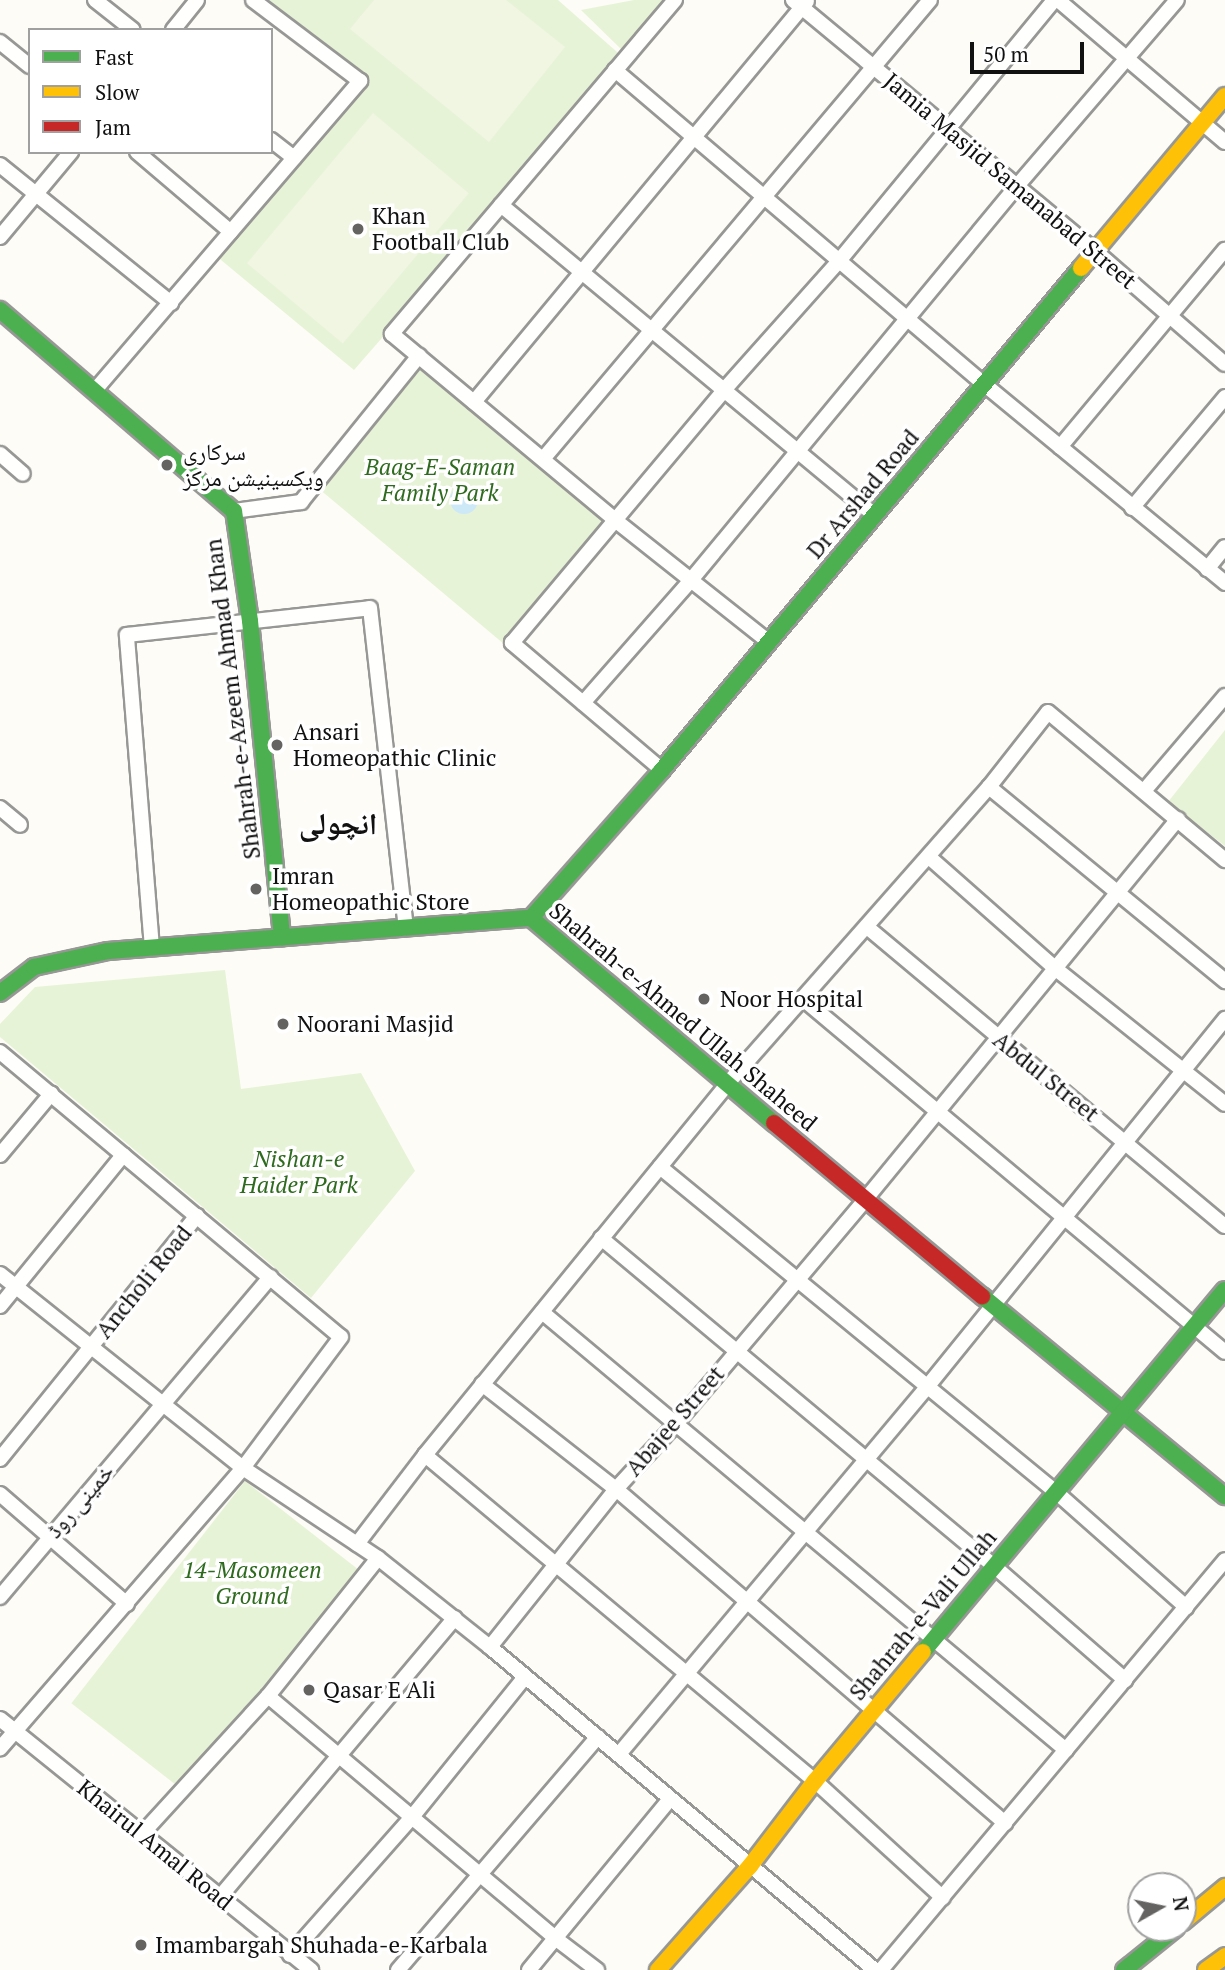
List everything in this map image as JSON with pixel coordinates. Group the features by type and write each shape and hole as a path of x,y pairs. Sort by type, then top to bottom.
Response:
{"street":[{"path":"95,0 130,28"},
{"path":"175,28 197,0"},
{"path":"96,389 360,81 253,0"},
{"path":"675,0 392,334 615,520 769,642"},
{"path":"543,459 766,198 930,0"},
{"path":"662,770 512,643 724,390 839,261 1056,0 1225,142"},
{"path":"583,703 691,580 1017,186 1177,0"},
{"path":"474,402 694,138 801,2"},
{"name":"Jamia Masjid Samanabad Street","path":"801,2 1225,364"},
{"path":"0,43 28,64"},
{"path":"615,70 984,384 1225,583"},
{"name":"Dr Arshad Road","path":"531,918 662,770 1225,96"},
{"path":"273,142 294,158"},
{"path":"0,237 69,154"},
{"path":"139,154 231,232"},
{"path":"0,165 170,303"},
{"path":"501,205 874,515"},
{"path":"1060,447 1225,250"},
{"name":"Shahrah-e-Azeem Ahmad Khan","path":"0,310 96,389 233,510 250,621 282,937"},
{"path":"233,510 301,502 419,356"},
{"path":"1132,508 1225,397"},
{"path":"0,454 23,474"},
{"path":"1208,569 1225,547"},
{"path":"152,948 127,635 370,608 406,928"},
{"path":"1144,791 1225,696"},
{"path":"357,1544 482,1384 729,1083 989,787 1048,712 1225,860"},
{"path":"989,787 1225,981"},
{"path":"0,808 20,825"},
{"name":"Abajee Street","path":"491,1647 615,1489 674,1426 795,1280 866,1200 936,1111 1178,819"},
{"path":"929,856 1056,969 1185,1069 1225,1104"},
{"name":"Shahrah-e-Ahmed Ullah Shaheed","path":"0,993 34,967 108,951 531,918 866,1200 1225,1496"},
{"name":"Abdul Street","path":"867,927 1225,1226"},
{"path":"803,999 1225,1352"},
{"path":"620,1753 685,1672 927,1387 1225,1019"},
{"path":"0,1052 341,1337 243,1468 0,1749"},
{"path":"0,1155 51,1094"},
{"path":"0,1306 123,1155"},
{"path":"660,1167 1056,1492 1186,1607"},
{"name":"Ancholi Road","path":"0,1459 197,1216"},
{"path":"601,1238 866,1457 1125,1680"},
{"path":"0,1274 243,1468 378,1558 455,1618 620,1753 670,1799 874,1970"},
{"name":"خمینی روڈ","path":"0,1597 270,1277"},
{"name":"Shahrah-e-Vali Ullah","path":"658,1970 750,1866 873,1710 1225,1290"},
{"path":"542,1312 674,1426 805,1530 1066,1750"},
{"path":"482,1384 615,1489 1005,1824"},
{"path":"425,1455 815,1781 943,1898"},
{"path":"0,1494 127,1604"},
{"path":"141,1835 268,1696 378,1558"},
{"path":"881,1970 1225,1560"},
{"path":"219,1898 455,1618"},
{"path":"290,1955 412,1817 525,1677"},
{"path":"268,1696 555,1938 597,1970"},
{"name":"Khairul Amal Road","path":"0,1719 311,1970"},
{"path":"398,1970 598,1737"},
{"path":"528,1970 670,1799"},
{"path":"1197,1910 1225,1887"},
{"path":"1124,1970 1159,1942"},
{"path":"1206,1970 1225,1956"}],"green space":[{"path":"253,0 558,0 625,59 354,370 215,255 360,81"},
{"path":"374,0 506,0 565,47 489,142 350,29"},
{"path":"634,0 667,0 622,50 581,10"},
{"name":"Khan Football Club","path":"373,113 469,193 343,343 247,263"},
{"name":"Baag-E-Saman Family Park","path":"419,356 615,521 508,648 312,483"},
{"path":"1225,730 1225,846 1168,802"},
{"name":"Nishan-e Haider Park","path":"225,970 241,1089 361,1073 415,1171 311,1298 0,1037 0,1024 35,987"},
{"name":"14-Masomeen Ground","path":"245,1481 358,1569 184,1791 71,1703"}],"water":[{"path":"464,486 474,490 478,500 474,510 464,514 454,510 450,500 454,490"}],"traffic: fast":[{"path":"531,918 662,770 1081,268"},
{"path":"0,310 234,511 250,621 282,937"},
{"path":"0,993 34,967 108,951 531,918 774,1123"},
{"path":"923,1652 1225,1290"},
{"path":"982,1296 1225,1496"},
{"path":"1124,1970 1159,1942"}],"traffic: slow":[{"path":"1081,268 1225,96"},
{"path":"658,1970 750,1866 815,1781 923,1652"},
{"path":"1197,1910 1225,1887"},
{"path":"1206,1970 1225,1956"}],"traffic: jam":[{"path":"774,1123 982,1296"}],"place":[{"name":"Khan Football Club","path":"358,229"},
{"name":"سرکاری ویکسینیشن مرکز","path":"167,465"},
{"name":"Ansari Homeopathic Clinic","path":"277,745"},
{"name":"Imran Homeopathic Store","path":"256,889"},
{"name":"Noor Hospital","path":"704,999"},
{"name":"Noorani Masjid","path":"283,1024"},
{"name":"Qasar E Ali","path":"309,1690"},
{"name":"Imambargah Shuhada-e-Karbala","path":"141,1945"}],"district":[{"name":"انچولی","path":"338,823"}]}
